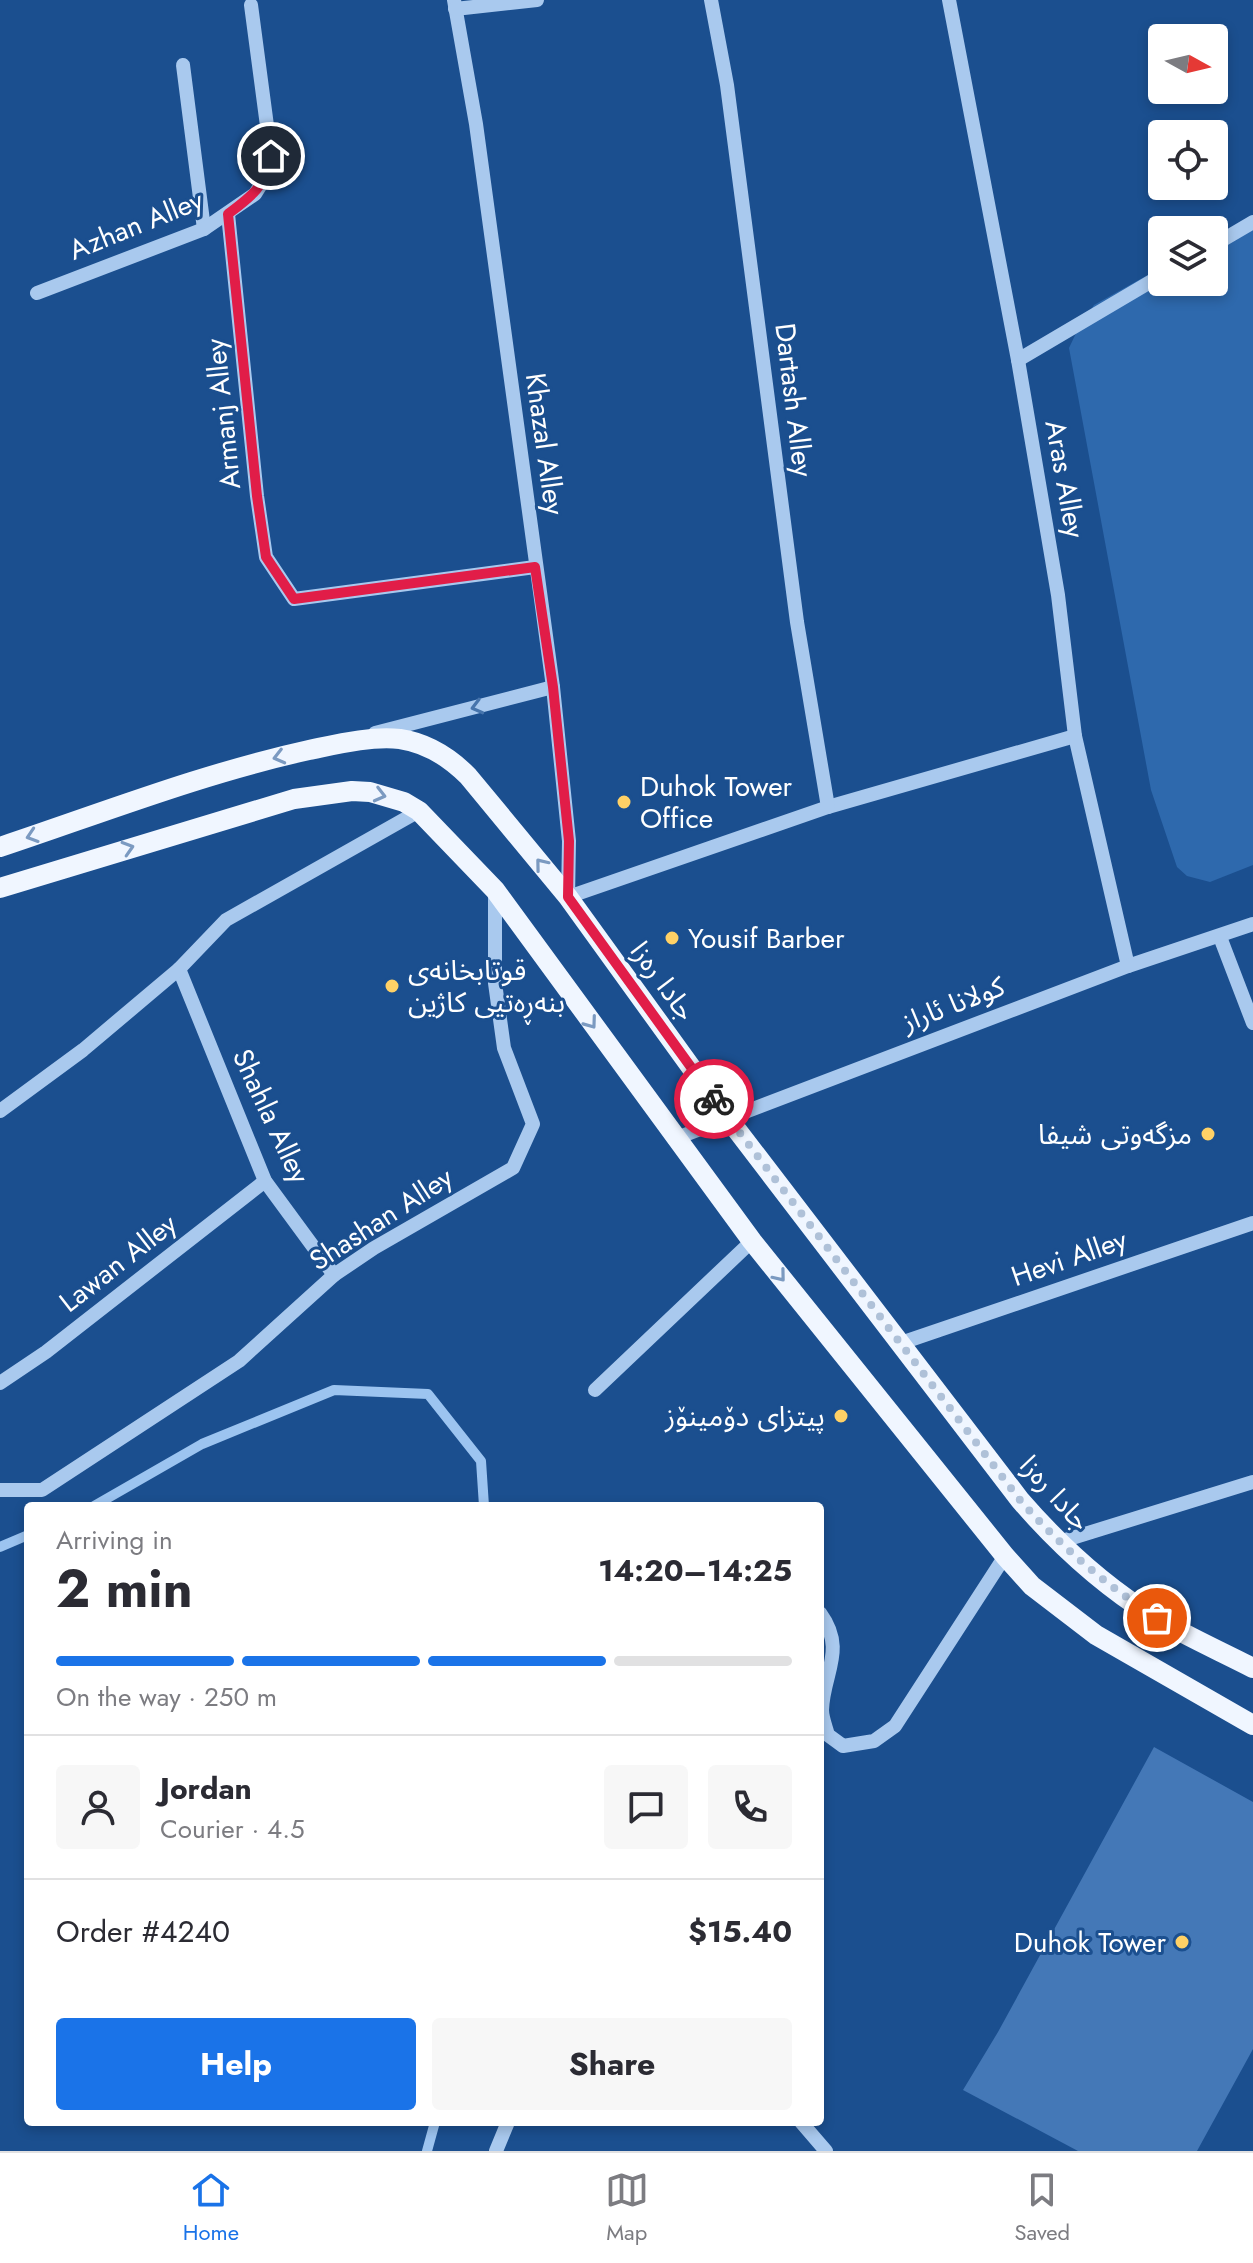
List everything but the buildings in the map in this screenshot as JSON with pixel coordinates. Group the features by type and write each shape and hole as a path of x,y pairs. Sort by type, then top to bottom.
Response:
{"main road":[{"name":"جادا ره‌زا","path":"0,847 224,772 321,747 381,739 419,744 437,751 468,776 568,897 727,1117 1020,1500 1059,1542 1116,1591 1157,1618 1253,1668"},
{"path":"0,888 294,799 343,791 370,792 387,796 419,811 495,890 674,1139 752,1241 1032,1586 1096,1635 1253,1725"}],"street":[{"path":"454,5 537,0"},
{"name":"Dartash Alley","path":"711,0 727,85 797,622 828,807"},
{"name":"Aras Alley","path":"949,0 1018,360 1058,595 1075,736 1128,966"},
{"name":"Azhan Alley","path":"37,293 204,229 255,194 267,175 271,156 251,5"},
{"name":"Khazal Alley","path":"454,5 476,124 553,687 569,841 568,897"},
{"path":"183,65 204,229"},
{"name":"Armanj Alley","path":"228,214 266,557 294,599 535,567"},
{"path":"1228,237 1253,222"},
{"path":"1018,360 1148,283"},
{"path":"321,747 553,687"},
{"path":"568,897 828,807 1075,736"},
{"path":"0,1111 83,1050 179,969 226,920 419,811"},
{"name":"Shashan Alley","path":"0,1490 42,1490 239,1361 334,1275 374,1248 513,1168 533,1124 504,1048 495,983 495,890"},
{"name":"کولانا ئاراز","path":"674,1139 1128,966 1253,924"},
{"path":"1220,937 1253,1023"},
{"name":"Shahla Alley","path":"179,969 265,1181 334,1275"},
{"name":"Lawan Alley","path":"0,1383 46,1352 265,1181"},
{"name":"Hevi Alley","path":"901,1343 1253,1223"},
{"path":"595,1390 752,1241"},
{"path":"1059,1542 1253,1482"},
{"path":"824,1720 828,1735 843,1746 874,1741 895,1726 1005,1556"},
{"path":"824,1618 833,1644 833,1661 824,1704"},
{"path":"496,2151 506,2126"},
{"path":"804,2126 826,2151"}],"shaded area":[{"path":"1253,217 1253,865 1210,882 1187,876 1177,867 1151,790 1069,348 1094,305 1148,275 1148,296 1228,296 1228,230"}],"waterway":[{"path":"101,1502 202,1444 334,1390 428,1394 481,1461 484,1502"},
{"path":"0,1547 24,1537"},
{"path":"427,2151 434,2126"}],"way so far":[{"path":"714,1099 1020,1500 1048,1532 1116,1591 1157,1618"}],"place":[{"name":"Duhok Tower Office","path":"624,802"},
{"name":"Yousif Barber","path":"672,938"},
{"name":"قوتابخانەی بنەڕەتیی کاژین","path":"392,986"},
{"name":"مزگەوتی شیفا","path":"1208,1134"},
{"name":"پیتزای دۆمینۆز","path":"841,1416"},
{"name":"Duhok Tower","path":"1182,1942"}],"route":[{"path":"271,156 267,175 255,194 228,214 266,557 294,599 535,567 553,687 569,841 568,897 714,1099"}]}
